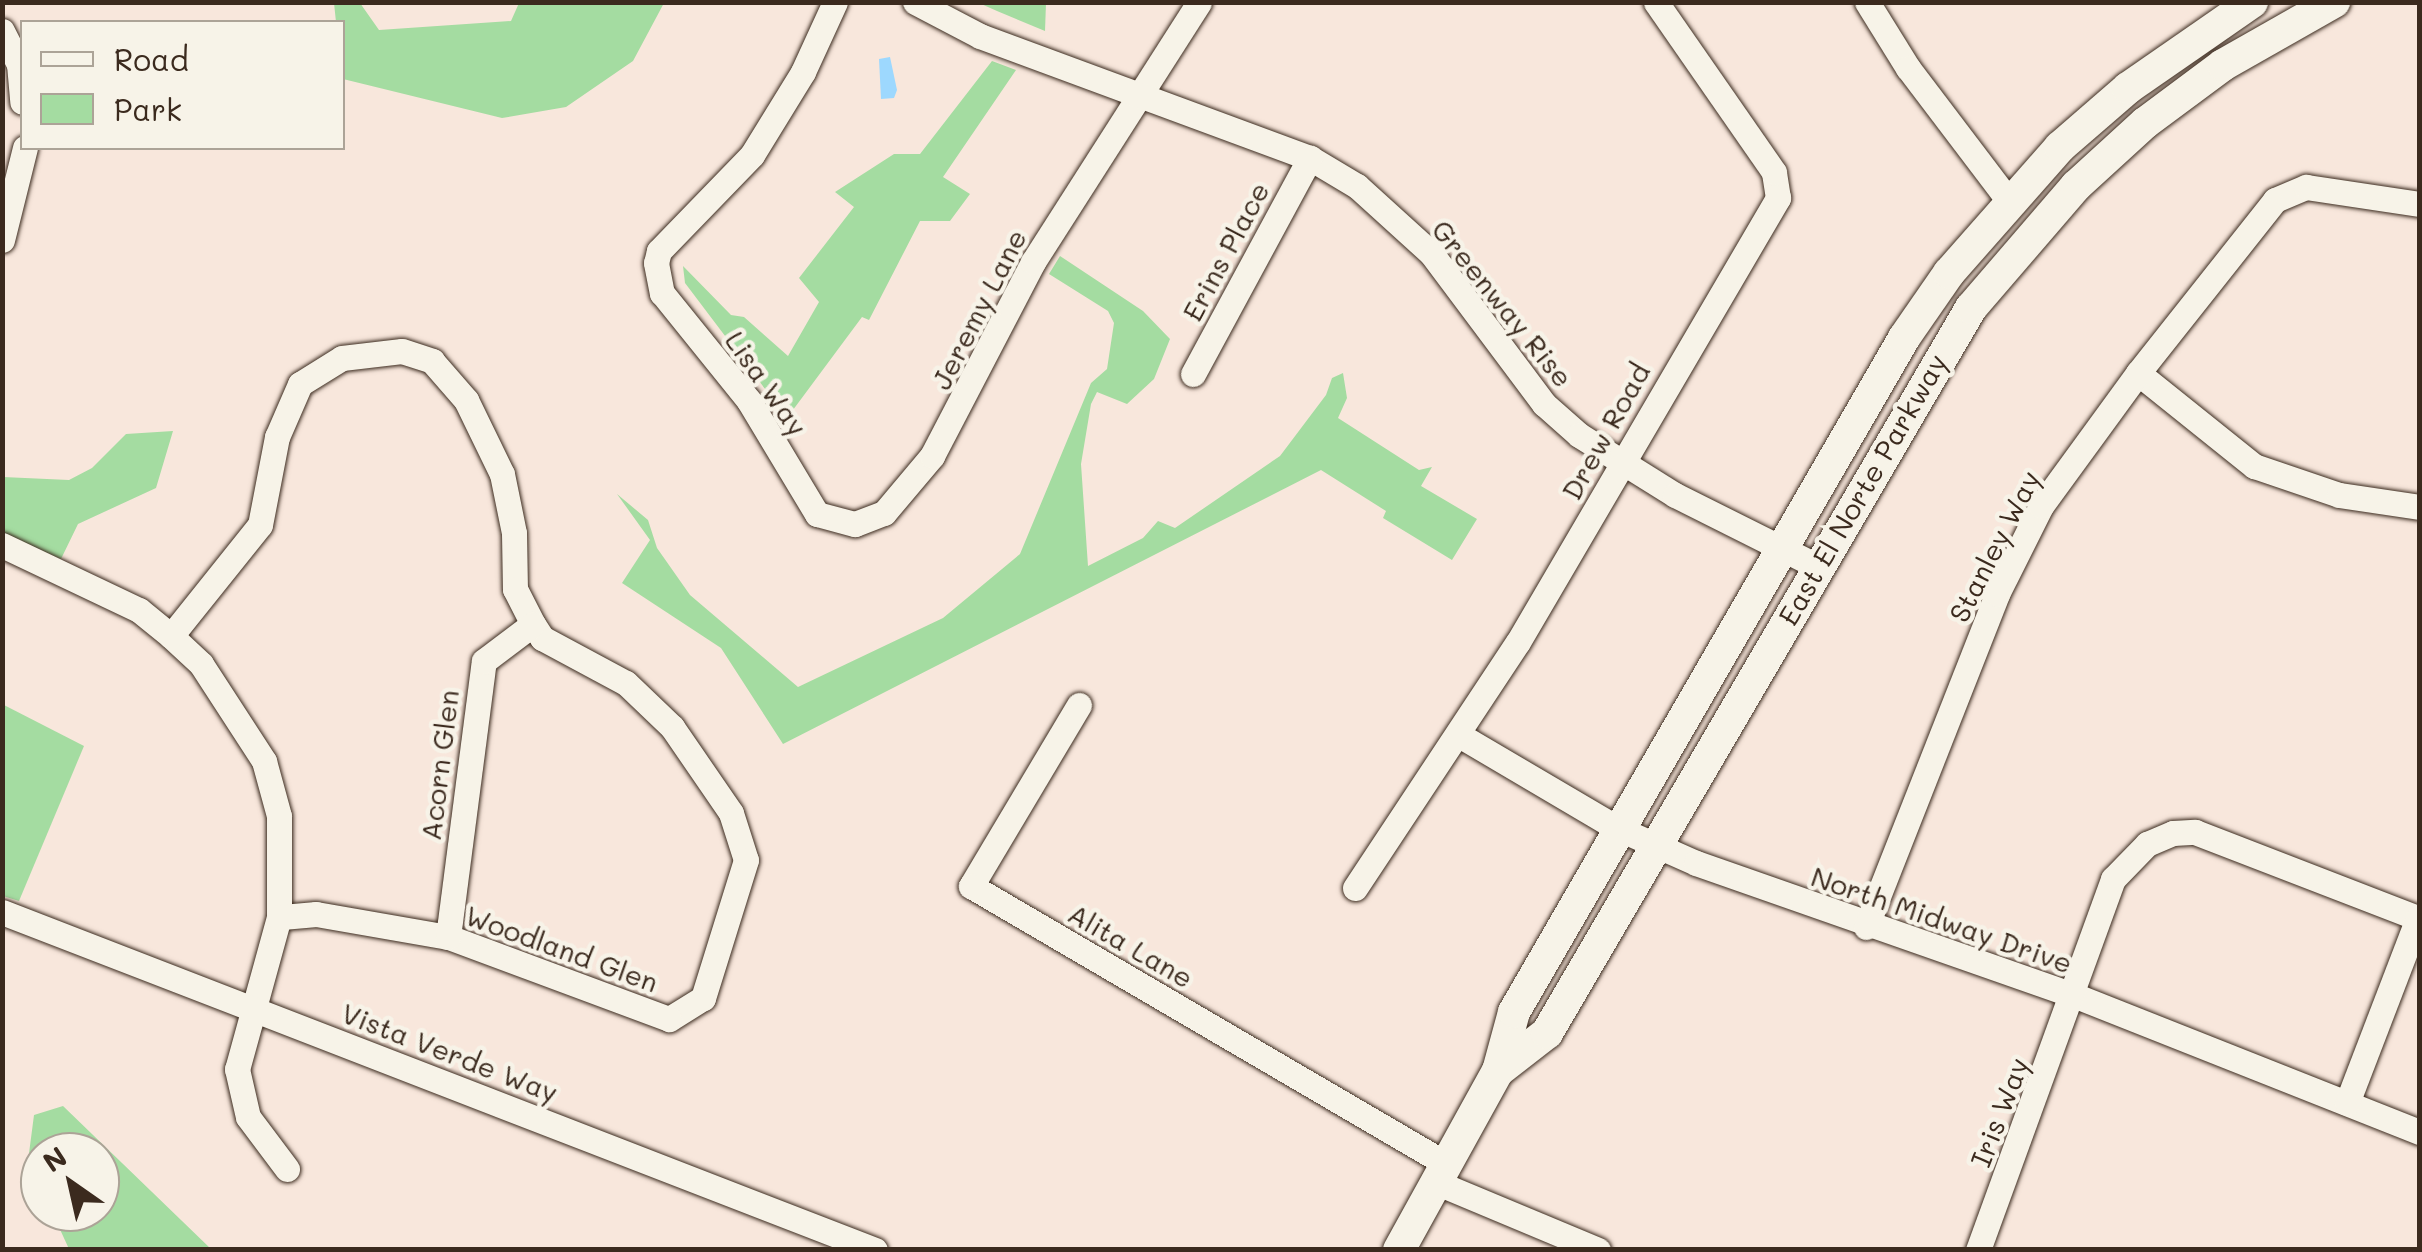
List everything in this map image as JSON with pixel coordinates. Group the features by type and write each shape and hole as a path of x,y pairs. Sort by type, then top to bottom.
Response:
{"main road":[{"name":"East El Norte Parkway","path":"1397,1247 1498,1071 1514,1012 1904,338 2008,200 2128,88 2252,2"},
{"name":"East El Norte Parkway","path":"1498,1071 1547,1033 1937,357 2023,242 2144,123 2223,66 2334,2"}],"street":[{"name":"Lisa Way","path":"835,2 752,155 659,251 656,263 662,293 750,402 816,514 845,523"},
{"name":"Greenway Rise","path":"915,2 980,36 1310,158 1357,186 1431,254 1544,404 1621,465 1817,566"},
{"name":"Jeremy Lane","path":"845,523 884,513 932,456 1033,262 1198,2"},
{"name":"Drew Road","path":"1355,888 1459,735 1778,198 1774,172 1656,2"},
{"path":"1867,2 1908,68 2008,200"},
{"path":"2,31 19,64 20,77"},
{"path":"2,240 25,150"},
{"name":"Erins Place","path":"1194,374 1310,158"},
{"name":"Stanley Way","path":"1866,926 1997,594 2042,506 2138,373 2276,200 2306,187 2420,204"},
{"path":"171,636 260,525 277,437 300,384 342,358 402,350 432,361 466,400 488,444 502,474 514,534 515,590 533,624"},
{"path":"2138,373 2254,466 2339,495 2420,506"},
{"path":"2,545 140,610 201,664 264,761 278,816 279,917 237,1069 248,1117 287,1169"},
{"name":"Acorn Glen","path":"448,937 484,661 533,624"},
{"name":"Woodland Glen","path":"279,917 316,914 448,937 670,1019 703,998 741,887 746,860 731,813 672,727 626,682 542,638 533,624"},
{"name":"Alita Lane","path":"1079,705 971,886 1438,1172"},
{"name":"North Midway Drive","path":"1459,735 1618,828 1656,845 1866,926 2076,996 2420,1132"},
{"name":"Iris Way","path":"1979,1249 2076,996 2113,880 2147,844 2194,832 2418,918"},
{"name":"Vista Verde Way","path":"2,912 875,1250"},
{"path":"2347,1103 2418,918"},
{"path":"1438,1172 1598,1250"}],"green space":[{"path":"334,3 360,3 379,30 511,21 519,3 664,3 633,61 566,107 502,118 345,79 345,20 336,20"},
{"path":"979,3 1046,3 1045,31 997,11"},
{"path":"992,61 1016,70 943,177 970,194 950,221 920,221 869,320 862,317 787,418 685,283 683,266 731,315 744,317 788,356 819,302 799,278 854,207 835,192 894,154 920,154"},
{"path":"1060,256 1143,311 1170,339 1154,379 1127,404 1097,392 1091,404 1081,464 1088,566 1143,538 1158,521 1175,528 1280,456 1326,395 1332,378 1343,373 1347,398 1338,418 1419,470 1432,467 1421,486 1477,519 1452,560 1383,518 1386,511 1321,470 783,744 721,648 622,583 650,540 617,494 648,520 657,548 690,595 798,687 943,618 1020,554 1091,383 1107,369 1114,323 1108,311 1049,274"},
{"path":"173,431 156,488 78,524 61,559 3,533 3,477 69,480 92,468 126,434"},
{"path":"2,704 84,746 19,901 3,896"},
{"path":"63,1106 90,1132 32,1132 34,1115"},
{"path":"120,1161 211,1249 69,1249 61,1232 120,1232"}],"water":[{"path":"890,57 897,90 894,98 881,99 879,59"}]}
